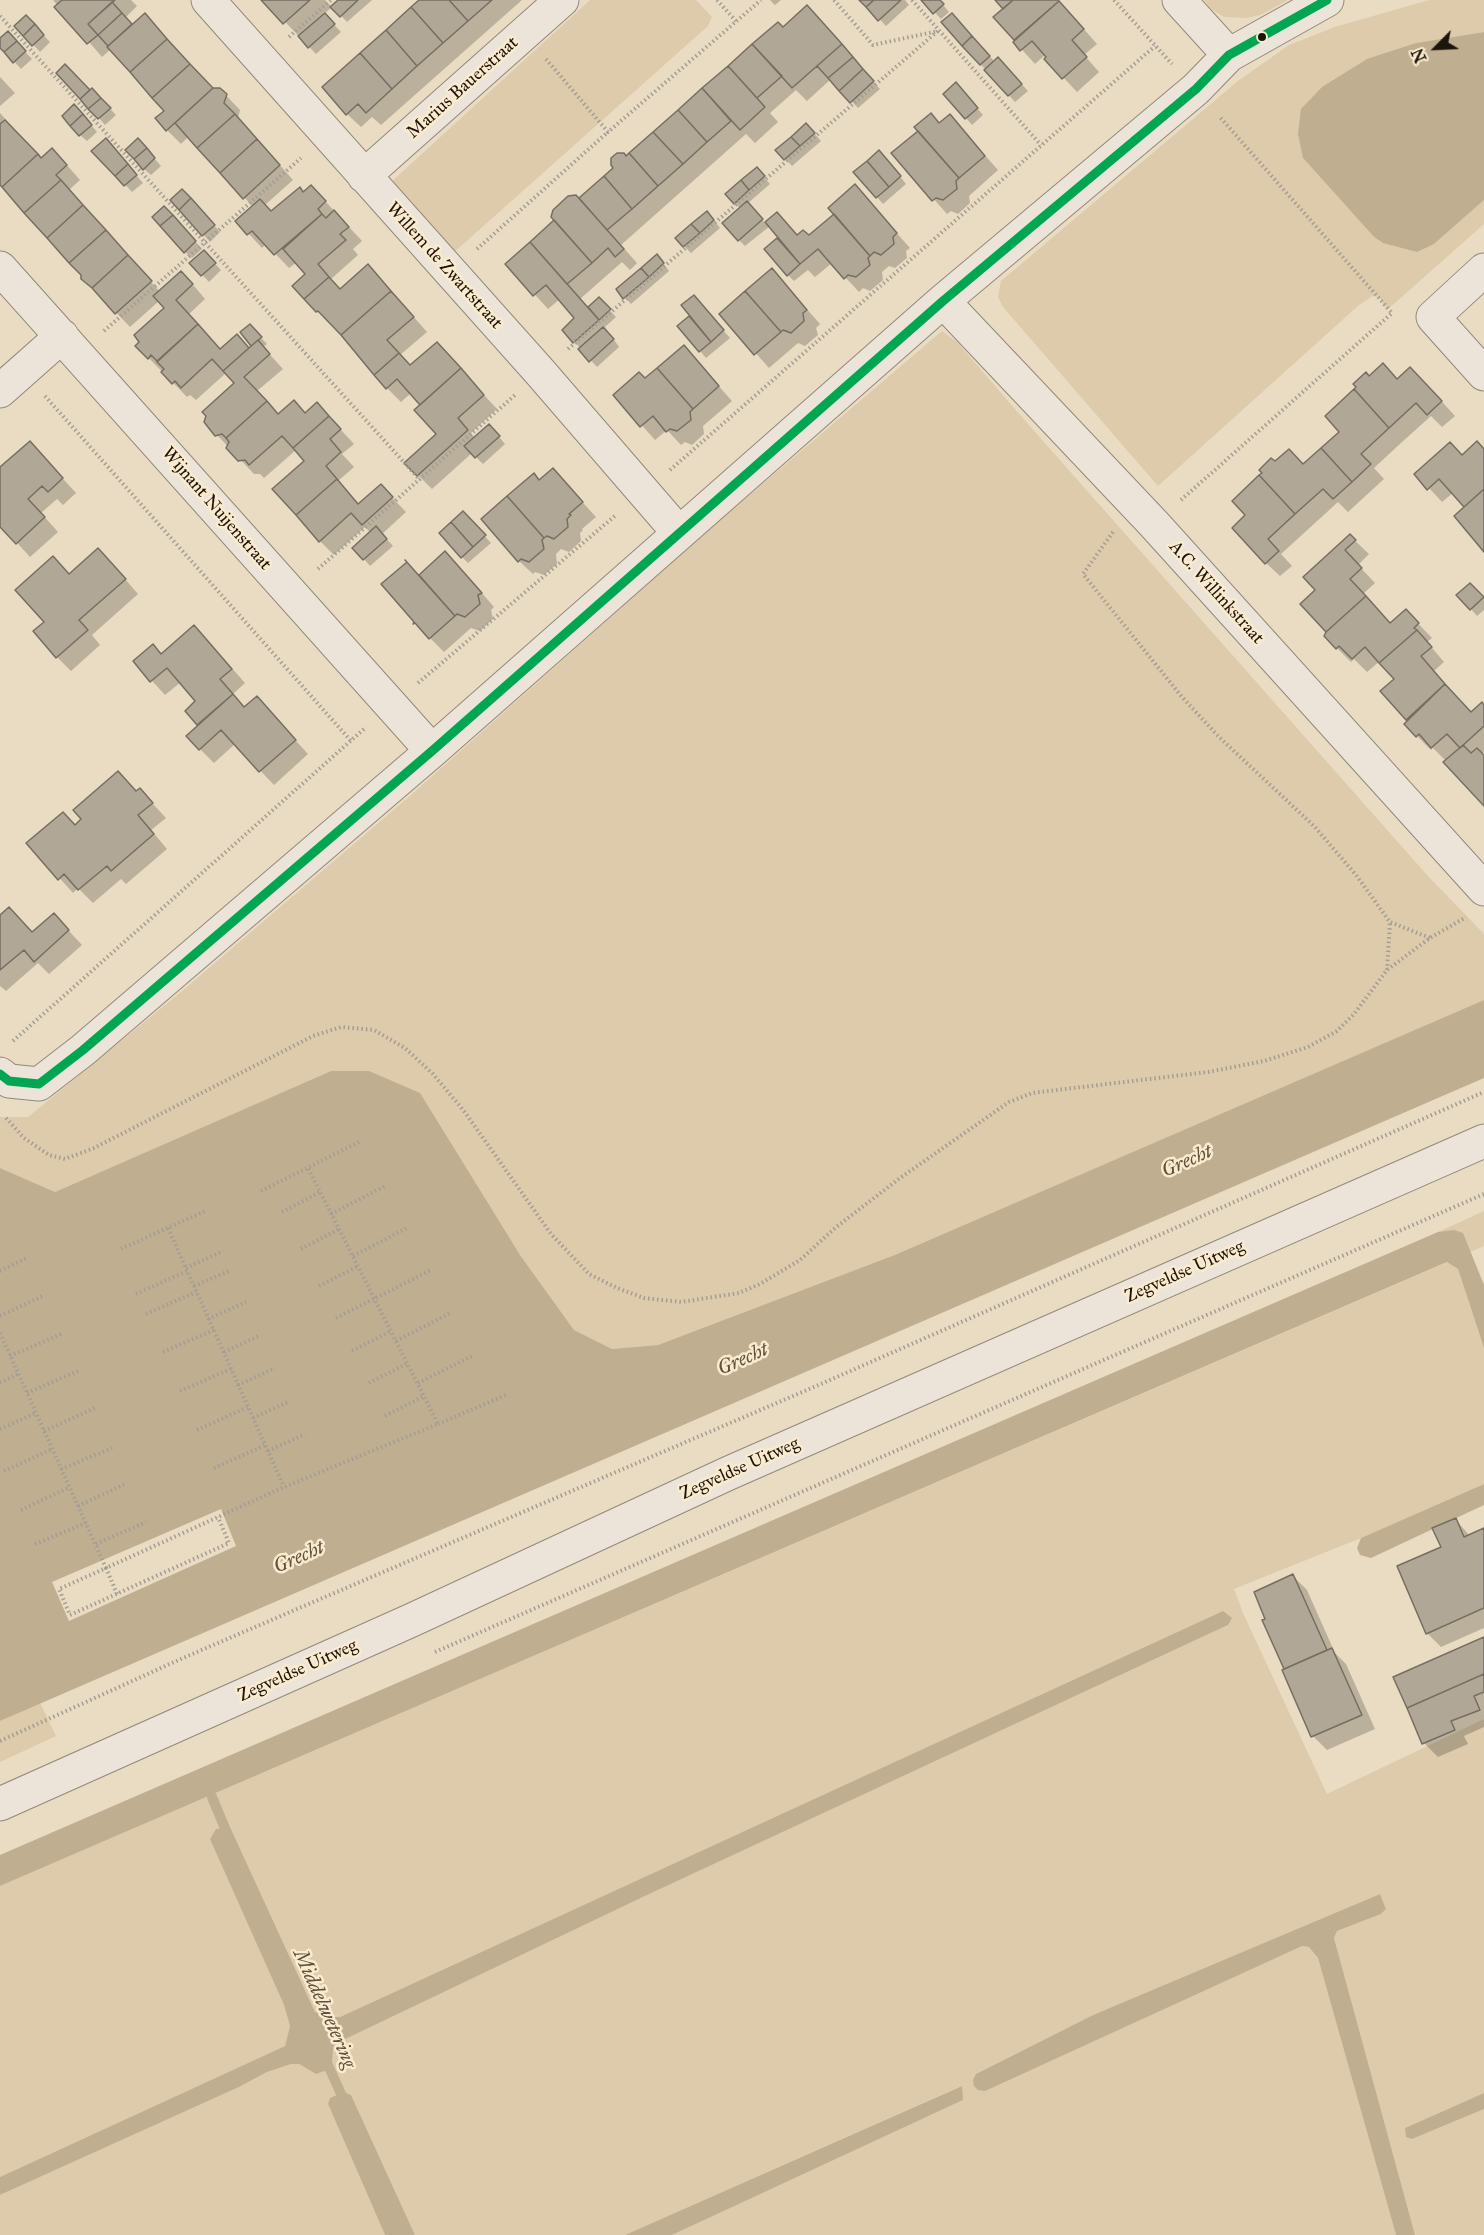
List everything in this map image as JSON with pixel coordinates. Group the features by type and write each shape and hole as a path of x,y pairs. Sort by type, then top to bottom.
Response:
{"street":[{"name":"Willem de Zwartstraat","path":"207,0 540,372 679,533"},
{"name":"Marius Bauerstraat","path":"364,176 561,0"},
{"path":"1179,0 1229,56"},
{"path":"4,1077 39,1084 83,1050 432,751 943,301 1196,89 1229,56 1327,0"},
{"name":"Wijnant Nuijenstraat","path":"0,268 432,751"},
{"path":"1484,270 1433,317 1484,374"},
{"name":"A.C. Willinkstraat","path":"943,301 1144,514 1478,902"},
{"path":"11,381 70,345"},
{"name":"Zegveldse Uitweg","path":"0,1804 412,1620 750,1464 1484,1141"}],"path":[{"path":"262,62 331,0"},
{"path":"717,0 736,21"},
{"path":"450,273 760,0"},
{"path":"834,0 873,45 939,30"},
{"path":"912,0 1041,145"},
{"path":"1114,0 1196,89 1392,313 1144,514 1083,574 1182,697 1219,737 1314,826 1356,875 1390,922 1430,938"},
{"path":"0,16 420,480"},
{"path":"290,593 540,372 939,30"},
{"path":"524,33 608,132"},
{"path":"1155,46 645,491 351,741 4,1077 24,1138 49,1155 65,1159 94,1148 313,1036 341,1027 374,1030 405,1048 434,1074 464,1111 551,1234 590,1274 617,1288 644,1298 681,1302 739,1293 760,1284 800,1260 835,1228 900,1178 1009,1102 1032,1093 1058,1092 1264,1061 1308,1047 1337,1031 1354,1014 1387,970 1478,902"},
{"path":"70,345 203,242 327,135"},
{"path":"11,381 351,741"},
{"path":"1387,970 1390,922"},
{"path":"0,1741 183,1658 824,1382 1484,1092"},
{"path":"261,1191 361,1141"},
{"path":"308,1168 438,1424"},
{"path":"331,1214 387,1185"},
{"path":"282,1212 320,1192"},
{"path":"425,1656 1484,1194"},
{"path":"121,1249 205,1211"},
{"path":"353,1256 409,1227"},
{"path":"168,1228 284,1487"},
{"path":"301,1249 339,1229"},
{"path":"136,1294 223,1251"},
{"path":"0,1271 27,1258"},
{"path":"320,1286 358,1266"},
{"path":"194,1286 231,1270"},
{"path":"336,1318 431,1270"},
{"path":"146,1314 196,1292"},
{"path":"0,1316 45,1295"},
{"path":"208,1319 246,1302"},
{"path":"396,1341 452,1312"},
{"path":"163,1352 214,1330"},
{"path":"352,1351 391,1331"},
{"path":"10,1356 61,1334"},
{"path":"224,1352 261,1335"},
{"path":"1,1336 117,1594"},
{"path":"418,1383 474,1354"},
{"path":"369,1383 407,1364"},
{"path":"238,1385 275,1368"},
{"path":"180,1391 231,1369"},
{"path":"27,1393 78,1371"},
{"path":"0,1383 18,1374"},
{"path":"218,1517 229,1543 70,1615 59,1589 284,1487 506,1395"},
{"path":"386,1416 424,1396"},
{"path":"253,1418 290,1401"},
{"path":"197,1430 248,1407"},
{"path":"44,1431 95,1408"},
{"path":"0,1429 36,1413"},
{"path":"268,1451 304,1434"},
{"path":"214,1468 266,1445"},
{"path":"61,1469 112,1448"},
{"path":"4,1471 52,1449"},
{"path":"78,1506 128,1483"},
{"path":"21,1510 69,1487"},
{"path":"96,1544 146,1522"},
{"path":"35,1544 86,1523"}],"shaded area":[{"path":"590,0 696,0 712,17 708,26 452,254 389,184"},
{"path":"1204,0 1288,0 1260,15 1246,18 1224,17 1211,9"},
{"path":"1429,0 1484,0 1484,32 1416,43 1303,158 1374,237 1383,243 1434,244 1484,200 1484,224 1387,310 1379,298 1373,296 1359,305 1158,486 1003,307 998,297 1001,281 1238,81 1289,45 1335,27"},
{"path":"942,331 957,342 1427,875 1484,934 1484,1000 895,1256 658,1345 612,1349 574,1330 520,1255 369,1071 331,1071 55,1192 0,1168 0,1117 28,1117 181,992 411,795 712,527"},
{"path":"1484,1211 1484,1246 1470,1252 1462,1233 1438,1232"},
{"path":"1448,1262 1458,1269 1484,1348 1484,1484 1361,1538 1234,1589 1327,1794 1484,1719 1484,2093 1405,2128 1412,2139 1484,2109 1484,2235 1415,2235 1334,1938 1337,1931 1381,1914 1386,1909 1380,1894 1093,2015 976,2074 1302,1946 1310,1947 1318,1958 1396,2235 672,2235 963,2100 961,2086 625,2235 415,2235 351,2095 344,2092 328,2104 385,2235 0,2235 0,2195 239,2087 267,2072 291,2064 299,2064 316,2074 325,2071 332,2064 333,2050 337,2043 645,1896 1228,1625 1223,1611 340,2017 315,2012 230,1827 211,1839 284,2005 290,2026 285,2046 0,2177 0,1886"},
{"path":"40,1703 56,1736 0,1762 0,1721"}],"water":[{"path":"1484,32 1484,200 1434,244 1417,252 1383,243 1374,237 1303,158 1298,134 1301,109 1322,87 1367,59 1416,43"},
{"name":"Grecht","path":"1484,1000 1484,1078 0,1721 0,1168 55,1192 331,1071 369,1071 420,1093 520,1255 574,1330 612,1349 658,1345 895,1255"},
{"path":"1454,1230 1463,1233 1484,1285 1484,1348 1458,1269 1447,1262 0,1886 0,1855 1438,1232"},
{"path":"1484,1484 1484,1505 1371,1558 1360,1555 1357,1548 1361,1538"},
{"path":"1223,1611 1232,1618 1228,1625 645,1896 337,2043 333,2050 332,2064 325,2071 316,2074 299,2064 291,2064 267,2072 239,2087 0,2195 0,2177 285,2046 290,2026 284,2005 210,1839 216,1829 230,1827 315,2012 340,2017"},
{"path":"1380,1894 1386,1909 1381,1914 1337,1931 1334,1938 1415,2235 1396,2235 1318,1958 1309,1947 1302,1946 985,2091 978,2090 974,2086 973,2080 976,2074 1093,2015"},
{"path":"962,2086 963,2100 672,2235 625,2235"},
{"path":"344,2092 351,2095 415,2235 385,2235 328,2104 330,2098"},
{"path":"1484,2093 1484,2109 1412,2139 1406,2137 1405,2128"}],"pier":[{"path":"221,1509 236,1546 69,1621 52,1582"}],"building":[{"path":"62,0 115,0 88,24 98,35 87,44 54,7"},
{"path":"261,0 310,0 283,24"},
{"path":"338,0 358,0 340,17 330,7"},
{"path":"419,0 449,0 468,21 443,43 411,7"},
{"path":"449,0 492,0 468,21"},
{"path":"859,0 874,0 866,7"},
{"path":"874,0 901,0 878,21 866,7"},
{"path":"921,0 940,0 944,4 933,14"},
{"path":"995,0 1013,0 1003,9"},
{"path":"1013,0 1059,1 1014,40 993,17"},
{"path":"1059,1 1084,29 1072,40 1087,57 1062,79 1032,41 1020,51 1013,42"},
{"path":"112,2 122,13 98,35 88,24"},
{"path":"807,5 842,44 792,88 752,44 778,22 783,27"},
{"path":"411,7 443,43 417,66 386,30"},
{"path":"122,13 132,24 108,46 98,35"},
{"path":"145,13 167,39 130,72 107,47"},
{"path":"325,13 335,24 308,48 298,36"},
{"path":"952,13 972,36 962,46 941,22"},
{"path":"26,15 35,24 23,36 14,26"},
{"path":"35,24 44,35 32,46 23,36"},
{"path":"386,30 417,66 392,89 360,53"},
{"path":"8,31 17,41 4,52 0,48 0,38"},
{"path":"972,36 990,56 980,65 962,46"},
{"path":"167,39 190,64 152,98 130,72"},
{"path":"17,41 26,51 13,63 4,52"},
{"path":"752,44 782,76 757,98 728,66"},
{"path":"842,44 853,57 828,78 817,66"},
{"path":"360,53 392,89 366,113 358,104 346,115 322,87"},
{"path":"853,57 863,69 839,91 828,78"},
{"path":"998,57 1022,84 1008,96 984,70"},
{"path":"65,64 90,90 80,99 56,73"},
{"path":"190,64 213,88 166,131 155,118 164,111 152,98"},
{"path":"728,66 765,107 740,130 702,88"},
{"path":"863,69 874,81 850,103 839,91"},
{"path":"956,82 978,108 965,119 943,94"},
{"path":"92,88 101,98 88,109 80,99"},
{"path":"213,88 220,88 227,94 224,103 235,114 197,148 175,123"},
{"path":"702,88 731,121 707,142 678,110"},
{"path":"101,98 111,108 98,119 88,109"},
{"path":"74,104 83,114 70,126 62,116"},
{"path":"678,110 707,142 683,164 653,132"},
{"path":"931,113 939,123 950,114 985,156 959,178 914,127"},
{"path":"83,114 92,125 79,136 70,126"},
{"path":"235,114 257,139 220,173 197,148"},
{"path":"5,120 38,154 2,187 0,185 0,124"},
{"path":"806,123 815,133 800,146 791,137"},
{"path":"918,131 959,178 956,181 957,189 943,200 936,198 932,201 891,153"},
{"path":"653,132 683,164 658,186 629,153"},
{"path":"791,137 800,146 784,160 775,150"},
{"path":"106,138 128,164 115,176 91,151"},
{"path":"138,138 147,148 134,159 125,150"},
{"path":"257,139 280,165 243,199 220,173"},
{"path":"52,148 67,165 56,175 61,180 24,213 2,187 38,154 41,158"},
{"path":"147,148 155,158 143,170 134,159"},
{"path":"879,150 901,176 889,187 867,161"},
{"path":"617,153 624,153 626,156 629,153 658,186 632,209 604,176 613,168 611,158"},
{"path":"867,161 889,187 876,198 853,172"},
{"path":"128,164 137,175 124,186 115,176"},
{"path":"757,167 765,176 749,190 741,180"},
{"path":"604,176 632,209 607,230 579,198"},
{"path":"61,180 83,205 47,238 24,213"},
{"path":"741,180 749,190 734,204 725,194"},
{"path":"855,184 897,233 893,237 894,244 881,255 874,252 870,256 828,208"},
{"path":"311,185 326,201 318,209 322,214 274,255 252,231 247,235 235,221 260,199 271,211 300,187 303,192"},
{"path":"182,189 191,198 179,210 170,200"},
{"path":"576,195 624,249 615,257 608,248 592,263 551,217 553,210 568,196"},
{"path":"191,198 215,225 202,236 179,210"},
{"path":"747,201 763,219 738,241 722,223"},
{"path":"83,205 106,230 69,263 47,238"},
{"path":"164,206 173,215 160,226 152,217"},
{"path":"334,210 349,227 340,234 346,240 318,264 329,277 304,299 292,286 305,274 283,249 322,214 326,218"},
{"path":"707,211 714,220 700,233 691,224"},
{"path":"777,212 797,235 803,230 809,235 834,214 870,256 868,258 870,265 856,277 848,275 844,279 818,249 800,264 765,222"},
{"path":"173,215 196,241 184,253 160,226"},
{"path":"554,220 592,263 567,284 530,242"},
{"path":"691,224 700,233 683,247 675,238"},
{"path":"106,230 128,255 92,288 81,279 81,275 69,263"},
{"path":"777,238 800,264 787,276 764,249"},
{"path":"530,242 599,320 573,343 562,330 574,318 546,285 533,296 505,264"},
{"path":"204,250 216,263 201,276 189,263"},
{"path":"657,254 664,263 649,277 641,268"},
{"path":"128,255 152,281 115,314 92,288"},
{"path":"368,264 391,291 341,335 304,299 329,277 340,289"},
{"path":"641,268 649,277 623,299 616,289"},
{"path":"772,268 807,310 803,313 804,321 791,333 783,330 781,332 745,291"},
{"path":"181,271 193,284 176,300 198,324 157,361 151,355 148,359 135,346 139,342 134,335 164,308 153,296"},
{"path":"391,291 414,317 387,340 399,353 374,375 341,335"},
{"path":"745,291 781,332 754,355 719,314"},
{"path":"694,295 724,330 711,342 681,305"},
{"path":"599,297 611,309 599,320 588,307"},
{"path":"689,316 711,342 699,352 677,326"},
{"path":"198,324 220,349 237,334 249,348 223,371 212,359 181,388 175,381 172,384 161,372 164,369 157,362"},
{"path":"250,324 262,337 251,346 240,332"},
{"path":"603,327 614,339 589,362 578,349"},
{"path":"258,340 270,354 244,377 267,401 226,438 222,434 215,436 204,422 206,416 202,412 234,383 223,371"},
{"path":"437,342 461,368 420,405 397,379 386,389 374,375 399,353 410,365"},
{"path":"684,345 719,386 693,409 657,368"},
{"path":"1383,363 1397,379 1410,367 1442,401 1427,415 1416,403 1389,428 1354,389 1356,387 1353,384 1366,372 1369,376"},
{"path":"461,368 484,395 458,418 468,430 417,476 404,463 436,434 414,410"},
{"path":"657,368 693,409 690,412 691,420 677,431 670,429 666,432 653,416 640,427 613,395 639,372 645,378"},
{"path":"1354,389 1389,428 1361,454 1371,464 1352,482 1321,448 1339,432 1325,416"},
{"path":"294,400 305,413 317,402 329,416 293,448 282,436 249,465 245,460 238,461 226,448 229,442 226,438 267,401 278,414"},
{"path":"329,416 341,429 330,439 341,452 326,466 337,479 296,515 272,489 304,461 293,448"},
{"path":"489,424 500,436 475,458 464,446"},
{"path":"30,441 63,478 48,492 42,486 28,499 45,517 16,544 0,527 0,467"},
{"path":"1477,441 1484,449 1484,489 1464,507 1439,479 1427,490 1414,474 1450,442 1462,455"},
{"path":"1321,448 1352,482 1333,499 1323,489 1295,514 1259,475 1262,473 1259,470 1271,458 1275,461 1289,449 1303,464"},
{"path":"553,468 583,502 569,514 571,515 567,519 568,527 554,539 547,536 544,538 507,496 534,473 539,480"},
{"path":"1259,475 1295,514 1268,539 1279,551 1265,564 1232,528 1245,515 1232,501"},
{"path":"337,479 358,504 381,484 393,497 362,525 351,513 319,542 296,515"},
{"path":"1484,489 1484,552 1454,516"},
{"path":"507,496 544,538 542,540 544,549 529,562 521,559 518,562 481,519"},
{"path":"463,511 486,535 473,547 451,522"},
{"path":"451,522 473,547 461,558 439,533"},
{"path":"376,526 387,539 363,560 352,548"},
{"path":"1350,534 1356,540 1345,550 1362,568 1350,579 1366,596 1326,632 1300,604 1315,590 1303,577"},
{"path":"98,548 126,579 79,620 88,630 56,658 33,631 44,622 15,590 53,556 69,574"},
{"path":"445,551 482,593 478,595 480,604 465,617 457,614 455,616 419,575"},
{"path":"407,562 455,616 429,639 415,623 413,624 414,622 381,584"},
{"path":"1470,583 1484,597 1470,610 1456,595"},
{"path":"1366,596 1390,623 1406,609 1419,623 1414,628 1417,630 1379,663 1365,647 1352,659 1339,646 1336,649 1324,636"},
{"path":"194,625 232,669 220,679 233,694 197,725 185,711 195,701 167,668 150,682 133,661 153,644 161,654"},
{"path":"1417,630 1432,647 1421,656 1445,684 1406,720 1380,691 1394,679 1379,663"},
{"path":"1445,684 1471,712 1482,702 1484,705 1484,726 1460,748 1447,734 1431,748 1419,734 1416,737 1404,724"},
{"path":"233,694 244,707 257,696 296,740 259,772 221,730 199,750 186,736"},
{"path":"1463,745 1471,753 1477,748 1484,755 1484,806 1443,762"},
{"path":"118,771 136,791 140,788 153,803 138,815 154,834 111,871 107,866 78,890 64,874 58,880 26,843 63,812 75,825 81,819 73,810"},
{"path":"9,907 32,932 54,913 69,930 34,962 24,950 0,970 0,915"},
{"path":"1456,1518 1464,1537 1484,1528 1484,1608 1426,1634 1397,1566 1441,1547 1432,1528"},
{"path":"1293,1574 1327,1650 1284,1669 1262,1620 1265,1619 1254,1592"},
{"path":"1484,1637 1484,1674 1407,1708 1393,1677"},
{"path":"1332,1648 1362,1715 1311,1737 1282,1670"},
{"path":"1484,1674 1484,1692 1474,1696 1480,1710 1451,1721 1455,1730 1422,1744 1407,1708"}],"waterway":[{"name":"Middelwetering","path":"212,1797 229,1838"},
{"name":"Middelwetering","path":"323,2054 346,2105"}],"transit line":[{"path":"0,1074 9,1081 39,1084 83,1050 432,751 943,301 1196,89 1229,55 1327,0"}]}
